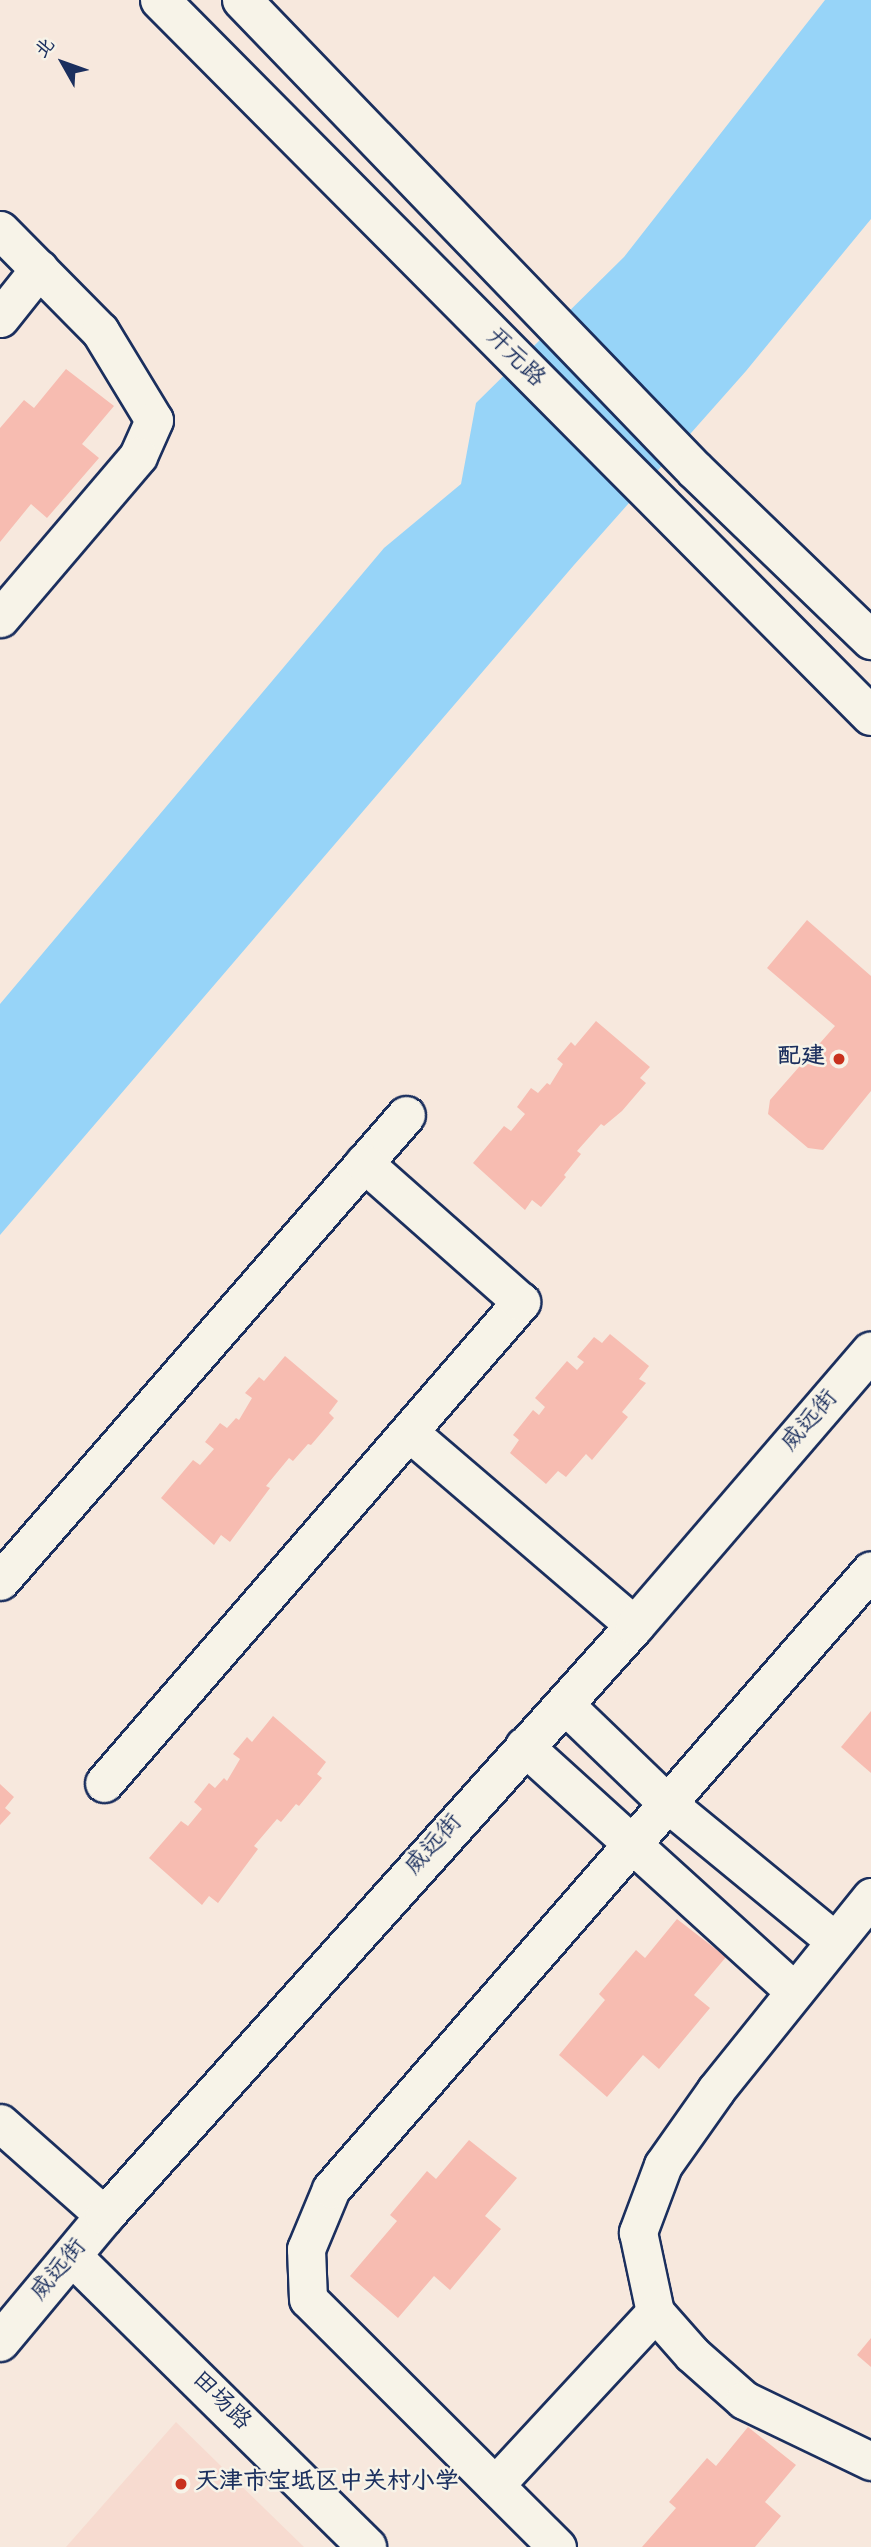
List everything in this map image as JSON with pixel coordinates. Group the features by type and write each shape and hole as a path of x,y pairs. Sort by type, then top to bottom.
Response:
{"main road":[{"name":"开元路","path":"160,0 871,716"},
{"path":"242,0 695,470 871,640"},
{"name":"威远街","path":"0,2342 105,2216 524,1746 635,1626 871,1352"},
{"name":"田场路","path":"73,2257 367,2547"}],"street":[{"path":"0,230 100,331 154,420 138,456 0,618"},
{"path":"0,318 39,269"},
{"path":"0,1581 406,1115"},
{"path":"104,1783 521,1302 364,1163"},
{"path":"410,1433 635,1626"},
{"path":"557,2547 308,2299 306,2249 331,2189 871,1570"},
{"path":"564,1704 667,1803 834,1940"},
{"path":"524,1746 631,1846 794,1991"},
{"path":"871,1897 794,1991 663,2165 638,2232 655,2312 692,2354 744,2400 871,2461"},
{"path":"0,2123 105,2216"},
{"path":"495,2485 655,2312"}],"shaded area":[{"name":"天津市宝坻区中关村小学","path":"176,2422 304,2547 66,2547"}],"water":[{"path":"825,0 871,0 871,219 746,371 574,565 0,1235 0,1004 384,548 461,484 476,403 624,257"}],"building":[{"path":"66,369 114,406 82,444 99,458 47,518 31,504 0,542 0,428 24,400 34,408"},
{"name":"配建","path":"807,920 871,976 871,1091 823,1150 808,1148 768,1114 770,1100 835,1026 767,968"},
{"path":"596,1021 650,1067 640,1078 646,1083 622,1111 604,1126 601,1124 577,1151 581,1154 541,1207 532,1200 525,1210 473,1163 504,1126 511,1131 525,1114 517,1107 531,1088 538,1093 547,1083 550,1085 563,1064 557,1059 571,1042 575,1046"},
{"path":"610,1334 649,1366 639,1379 646,1383 622,1412 628,1417 592,1460 586,1454 566,1477 558,1471 546,1484 510,1453 519,1440 513,1435 533,1410 539,1415 545,1407 535,1398 567,1361 577,1370 584,1362 577,1357 594,1337 602,1343"},
{"path":"285,1356 338,1401 329,1413 334,1418 293,1461 289,1458 266,1486 270,1488 230,1542 221,1535 214,1545 161,1498 193,1460 200,1465 214,1449 205,1442 220,1423 227,1428 236,1418 239,1420 252,1398 245,1393 259,1377 264,1381"},
{"path":"871,1711 871,1773 841,1747"},
{"path":"273,1716 326,1762 317,1774 322,1778 299,1806 296,1804 281,1822 277,1819 254,1846 258,1849 218,1903 209,1896 202,1905 149,1858 181,1821 188,1826 202,1809 194,1802 209,1783 215,1788 224,1778 227,1781 240,1759 233,1754 247,1737 252,1742"},
{"path":"0,1784 14,1797 5,1808 11,1813 0,1825"},
{"path":"677,1919 726,1957 694,1995 710,2008 659,2069 643,2055 607,2097 559,2055 605,2000 599,1994 636,1950 645,1958"},
{"path":"469,2140 517,2178 485,2216 501,2229 450,2290 434,2276 398,2318 350,2276 397,2221 390,2215 427,2171 436,2179"},
{"path":"871,2338 871,2367 857,2355"},
{"path":"748,2427 796,2465 765,2502 781,2516 755,2547 642,2547 676,2508 669,2502 707,2458 716,2466"}],"place":[{"name":"配建","path":"839,1059"},
{"name":"天津市宝坻区中关村小学","path":"181,2484"}]}
